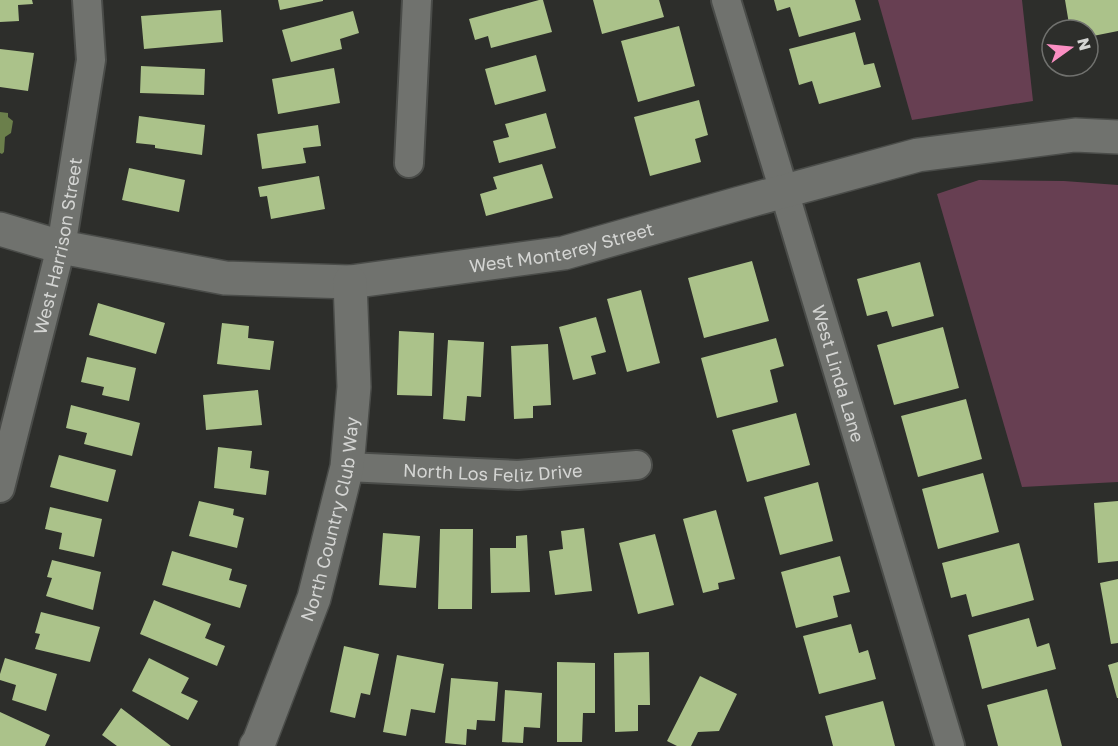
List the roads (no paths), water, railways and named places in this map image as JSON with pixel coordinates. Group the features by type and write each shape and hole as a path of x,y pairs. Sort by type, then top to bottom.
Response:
{"street":[{"name":"West Harrison Street","path":"0,489 61,247 92,60 87,0"},
{"path":"409,163 417,0"},
{"name":"West Linda Lane","path":"726,0 950,746"},
{"name":"West Monterey Street","path":"0,229 61,247 225,278 350,282 564,253 918,155 1075,135 1118,137"},
{"name":"North Country Club Way","path":"262,744 314,598 347,467 354,387 350,282"},
{"name":"North Los Feliz Drive","path":"347,467 518,475 637,465"}]}
